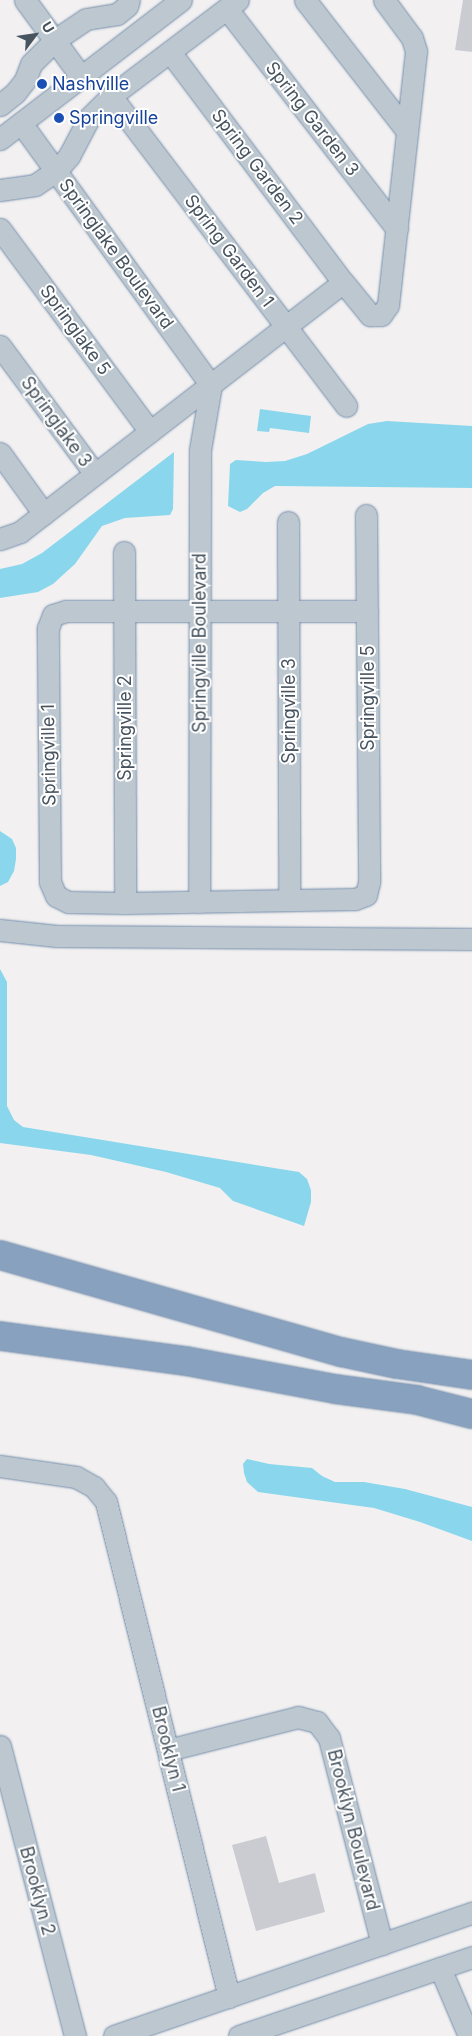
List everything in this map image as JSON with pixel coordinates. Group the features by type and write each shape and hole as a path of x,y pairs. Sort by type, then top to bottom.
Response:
{"highway":[{"path":"0,1255 366,1358 472,1375"},
{"path":"0,1336 186,1361 335,1390 472,1406"},
{"path":"0,1350 186,1361"},
{"path":"417,1400 472,1414"}],"street":[{"path":"25,0 82,78"},
{"path":"2,99 15,93 25,80 31,64 55,40 86,19 118,14 127,6 128,0"},
{"path":"0,139 82,78 181,0"},
{"path":"305,0 408,131"},
{"path":"384,0 412,38 416,51 397,229"},
{"path":"0,190 34,185 56,171 69,156 89,118 111,96 233,4"},
{"name":"Spring Garden 3","path":"233,4 397,229"},
{"name":"Spring Garden 2","path":"170,52 343,282 370,315 381,315 388,305 397,229"},
{"name":"Spring Garden 1","path":"111,96 346,406"},
{"name":"Springlake Boulevard","path":"21,123 211,385"},
{"name":"Springlake 5","path":"0,229 150,432"},
{"path":"0,539 20,532 343,282"},
{"name":"Springlake 3","path":"0,346 94,474"},
{"name":"Springville Boulevard","path":"198,902 200,450 211,385"},
{"path":"0,452 44,514"},
{"name":"Springville 5","path":"289,900 355,899 366,895 369,882 366,515"},
{"name":"Springville 3","path":"288,522 289,900"},
{"name":"Springville 2","path":"124,552 125,903"},
{"name":"Springville 1","path":"124,611 66,611 53,616 48,628 50,882 56,896 68,902 125,903"},
{"path":"124,611 367,611"},
{"path":"125,903 289,900"},
{"path":"0,930 57,936 472,939"},
{"name":"Brooklyn 1","path":"0,1466 76,1477 94,1487 106,1502 229,1997"},
{"name":"Brooklyn Boulevard","path":"168,1750 298,1717 317,1722 329,1738 382,1944"},
{"name":"Brooklyn 2","path":"0,1746 75,2036"},
{"path":"114,2036 472,1913"},
{"path":"239,2036 472,1956"},
{"path":"440,1968 469,2036"}],"water":[{"path":"260,409 311,416 309,433 270,428 269,432 257,431"},
{"path":"387,421 472,426 472,488 275,486 263,493 247,509 240,512 228,506 230,464 236,460 285,461 307,454 368,424"},
{"path":"174,452 173,509 170,515 125,518 102,526 75,564 53,584 38,592 0,598 0,569 22,564 42,553"},
{"path":"0,831 12,839 16,848 16,859 14,871 8,882 0,886"},
{"path":"0,969 7,982 7,1106 14,1120 23,1127 299,1172 307,1179 311,1190 311,1202 304,1226 233,1201 220,1188 166,1172 91,1155 0,1143"},
{"path":"247,1459 269,1464 312,1468 322,1476 335,1482 364,1482 405,1489 472,1507 472,1541 374,1508 258,1492 247,1482 244,1473 243,1464"}],"building":[{"path":"463,0 472,0 472,52 455,50"},
{"path":"266,1836 279,1883 315,1873 325,1912 256,1931 232,1845"}],"place":[{"name":"Nashville","path":"42,84"},
{"name":"Springville","path":"59,118"}]}
